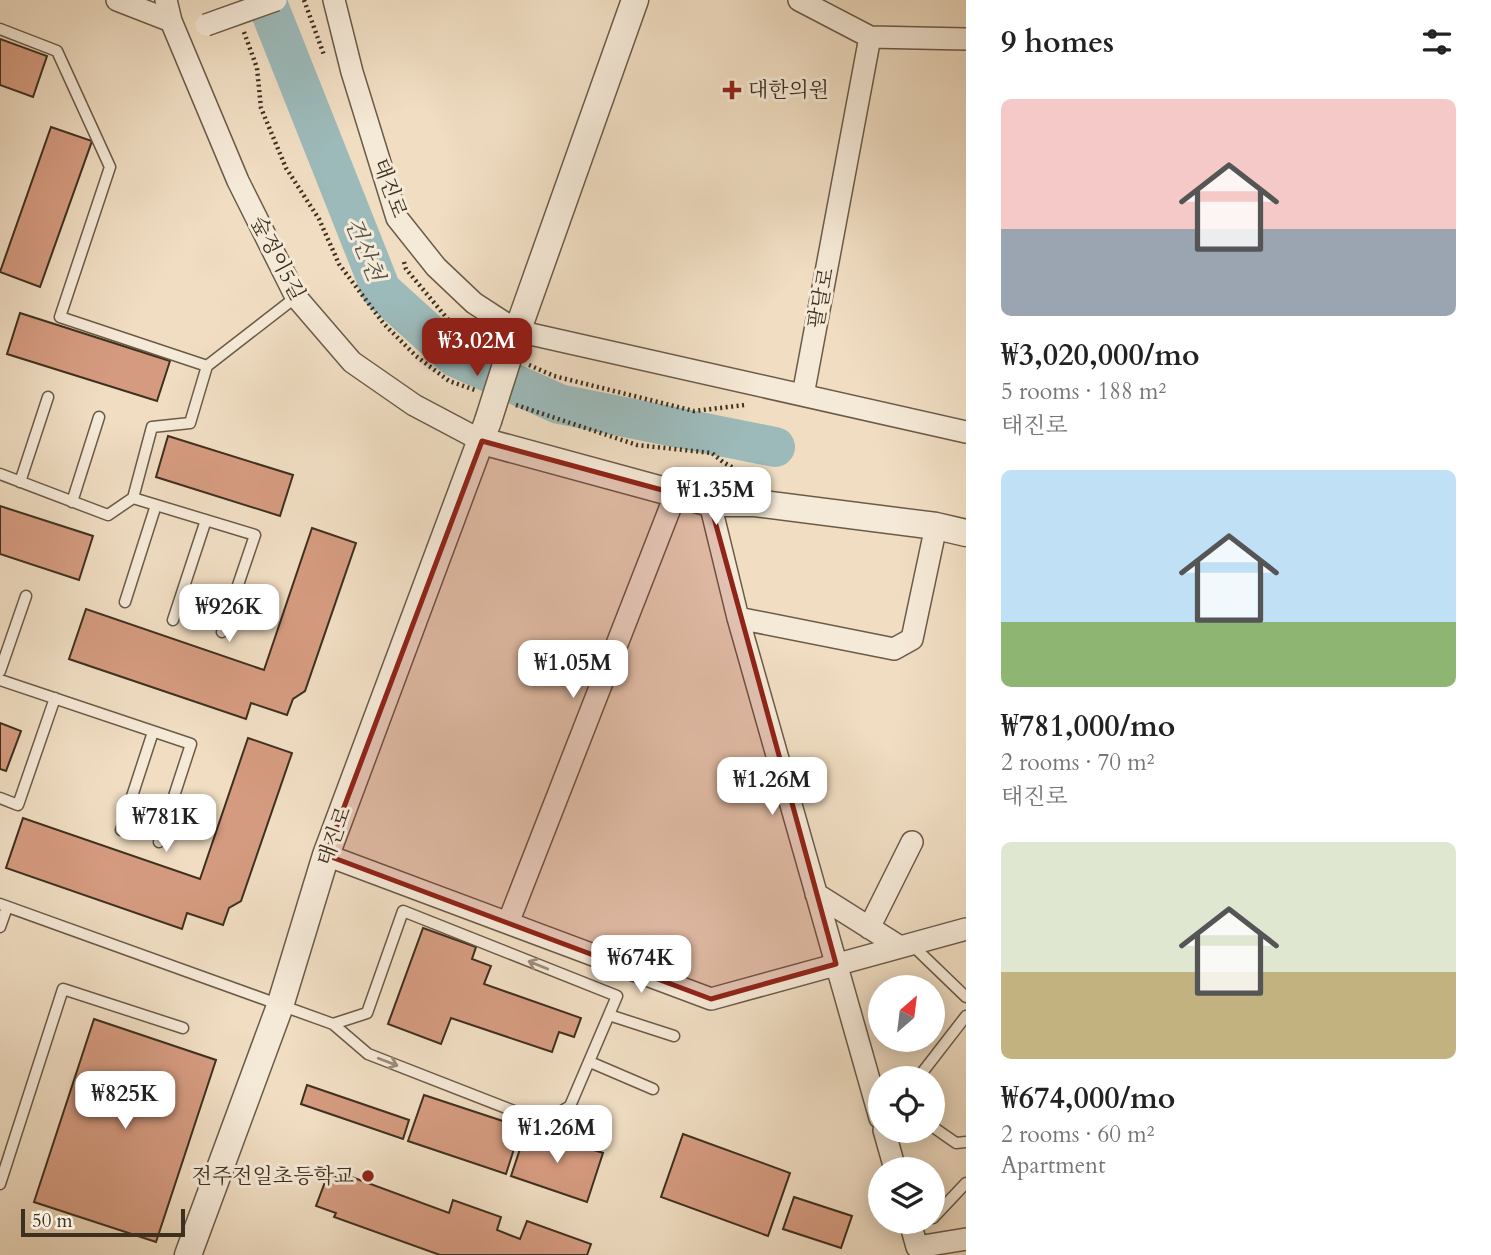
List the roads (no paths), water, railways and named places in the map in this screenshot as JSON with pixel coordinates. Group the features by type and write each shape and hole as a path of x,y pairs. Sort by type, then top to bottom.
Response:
{"street":[{"path":"117,0 173,27 206,24 276,0"},
{"name":"숲정이5길","path":"166,0 173,27 238,181 296,297 352,362 414,405 485,431"},
{"name":"태진로","path":"334,0 352,72 397,218 436,267 474,303 511,348 775,388 803,395"},
{"path":"511,348 635,0"},
{"path":"799,0 870,37 966,38"},
{"name":"팔달로","path":"803,395 870,37"},
{"name":"태진로","path":"188,1255 280,1006 326,855 485,431 511,348"},
{"path":"803,395 966,432"},
{"path":"485,431 710,503 755,503 936,526 966,533"},
{"path":"508,923 676,493"},
{"path":"710,503 737,618 836,964 869,1066"},
{"path":"737,618 894,649 912,639 936,526"},
{"path":"869,928 912,842"},
{"path":"326,855 711,999 966,929"},
{"path":"816,894 869,928 906,945"},
{"path":"915,1240 966,1240"}],"lane":[{"path":"0,29 57,51 110,167 60,317 207,366"},
{"path":"0,474 108,515 133,498 152,427 190,423 207,366 296,297"},
{"path":"20,482 48,397"},
{"path":"72,502 99,417"},
{"path":"133,498 255,534 222,632"},
{"path":"125,602 156,505"},
{"path":"173,620 206,520"},
{"path":"0,671 26,596"},
{"path":"0,680 191,744 159,842"},
{"path":"0,798 18,805 55,698"},
{"path":"121,830 153,732"},
{"path":"0,927 3,905 333,1024 368,1054 532,1118 555,1115 570,1106 617,996 403,911 367,1013 333,1024"},
{"path":"906,945 966,996"},
{"path":"0,1184 63,989 183,1028"},
{"path":"609,1015 674,1036"},
{"path":"927,1066 966,1016"},
{"path":"590,1062 653,1089"},
{"path":"945,1135 956,1143 966,1142"},
{"path":"945,1206 966,1184"}],"waterway":[{"name":"건산천","path":"266,0 381,290 455,357 559,404 775,447"}],"place":[{"name":"대한의원","path":"732,90"},
{"name":"전주전일초등학교","path":"368,1176"}]}
